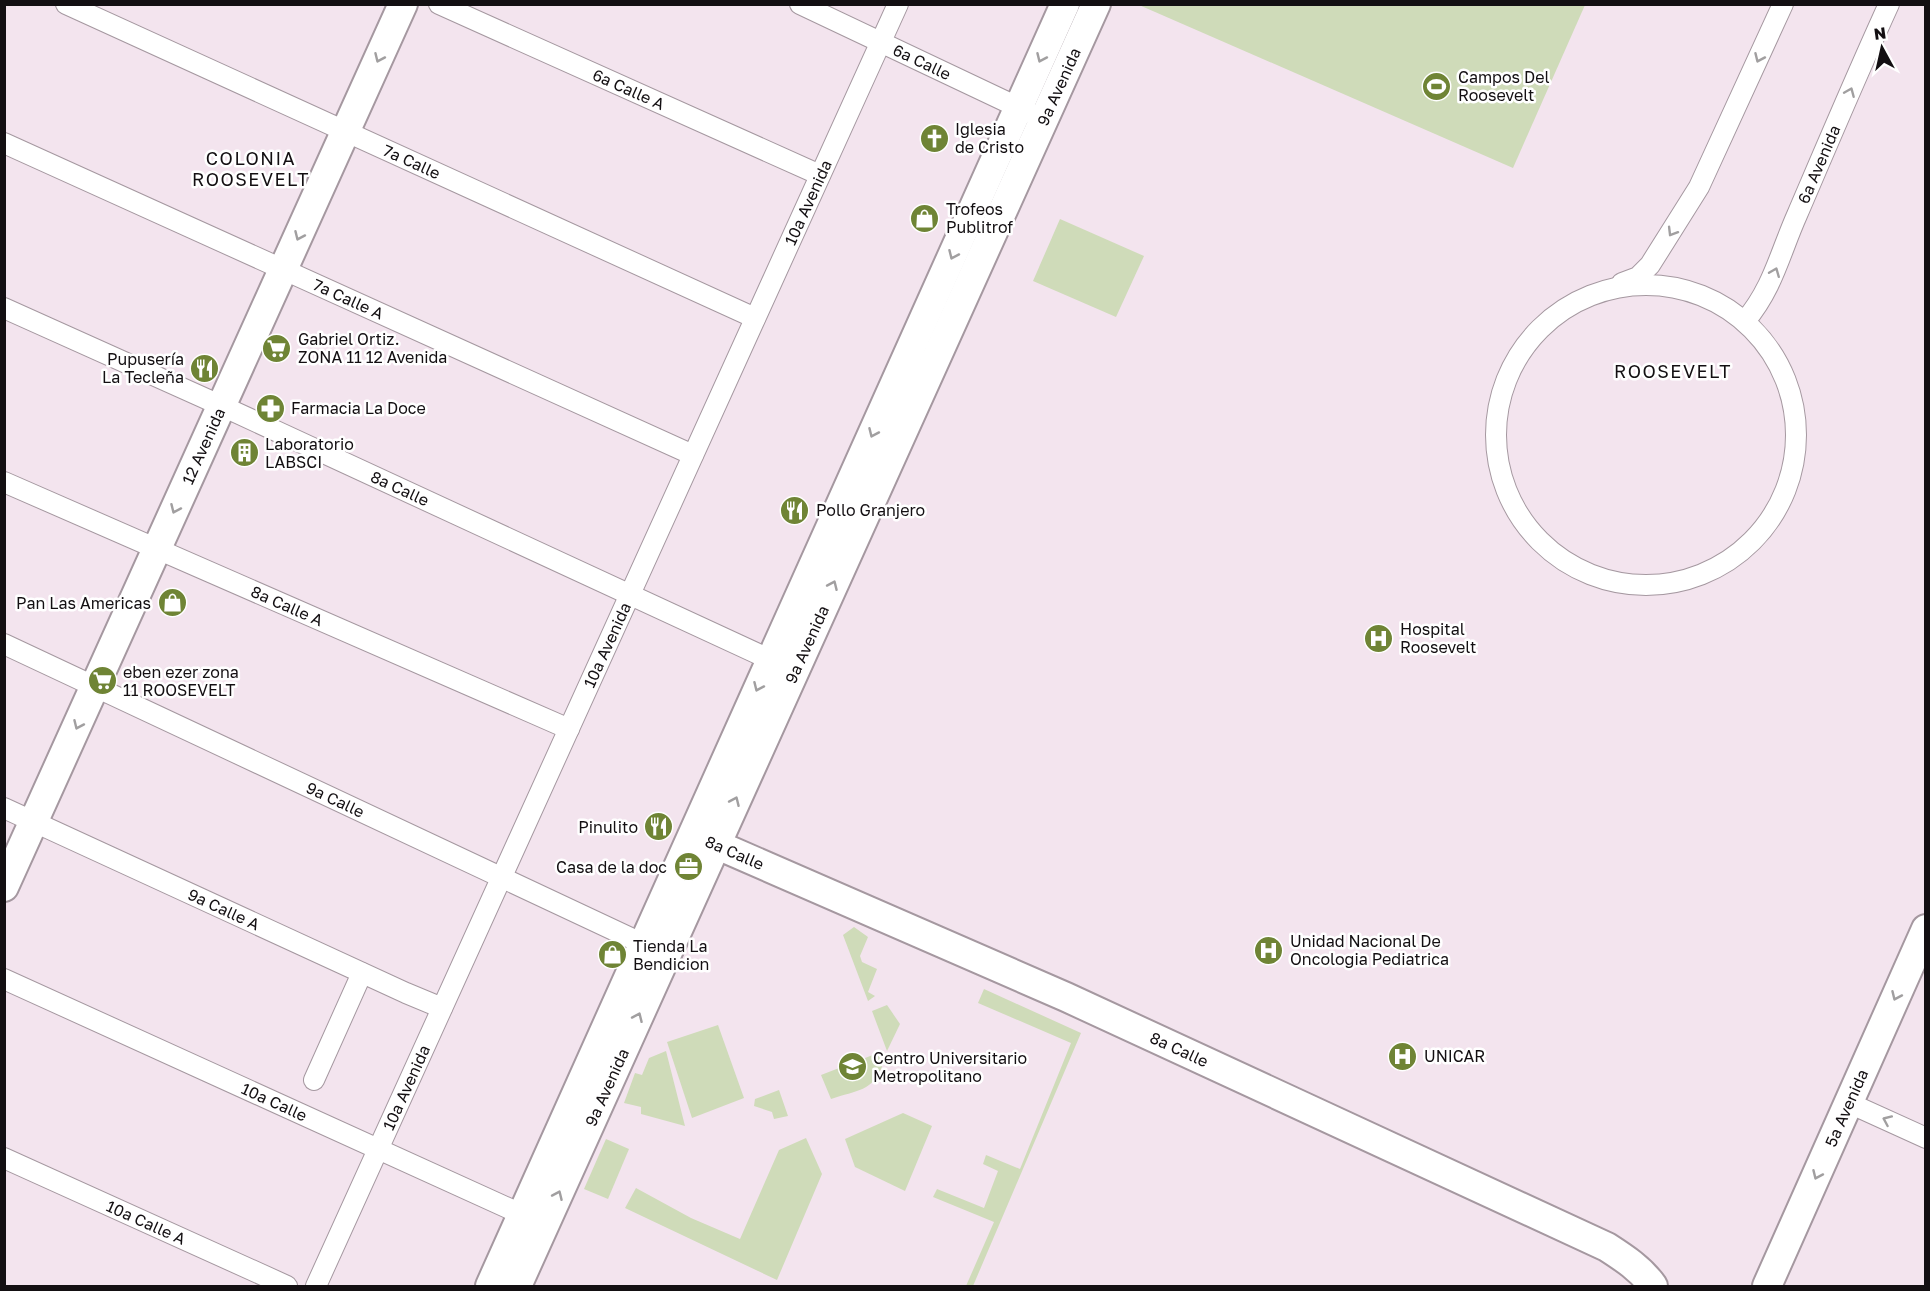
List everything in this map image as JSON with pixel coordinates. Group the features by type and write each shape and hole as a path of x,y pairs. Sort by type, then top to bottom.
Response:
{"street":[{"name":"7a Calle","path":"66,4 755,318"},
{"name":"12 Avenida","path":"4,888 403,4"},
{"name":"6a Calle A","path":"439,4 820,175"},
{"name":"6a Calle","path":"800,4 1019,108 1045,118"},
{"name":"10a Avenida","path":"316,1287 898,4"},
{"name":"9a Avenida","path":"490,1287 532,1219 782,665 1065,4"},
{"name":"9a Avenida","path":"782,665 1045,118 1096,4"},
{"path":"1605,290 1641,285 1679,288 1714,300 1745,321 1770,349 1787,380 1796,415 1797,451 1788,486 1772,518 1749,545 1720,567 1686,580 1651,586 1615,582 1581,571 1550,552 1525,526 1507,495 1496,461 1495,425 1501,390 1507,376 1523,347 1546,322 1573,303 1605,290 1638,277 1666,243 1699,188 1783,4"},
{"name":"6a Avenida","path":"1745,321 1759,304 1774,277 1791,227 1889,4"},
{"name":"7a Calle A","path":"4,143 693,455"},
{"name":"8a Calle","path":"4,308 222,406 782,665"},
{"name":"8a Calle A","path":"4,482 569,729"},
{"name":"9a Calle","path":"4,644 654,950"},
{"name":"9a Calle A","path":"4,808 442,1008"},
{"name":"8a Calle","path":"704,839 1056,993 1596,1242 1628,1261 1646,1276 1653,1287"},
{"name":"5a Avenida","path":"1767,1287 1926,929"},
{"path":"314,1080 362,973"},
{"name":"10a Calle","path":"4,980 532,1219"},
{"path":"1849,1103 1926,1138"},
{"name":"10a Calle A","path":"4,1158 286,1287"},
{"name":"9a Avenida","path":"516,1287 532,1219"}],"green space":[{"name":"Campos Del Roosevelt","path":"1139,5 1585,5 1513,168"},
{"path":"1060,219 1144,256 1116,317 1033,281"},
{"path":"854,927 868,937 860,956 862,962 877,969 868,992 875,996 868,1001 843,935"},
{"path":"984,989 1081,1033 973,1286 966,1286 994,1222 933,1197 937,1189 984,1208 998,1171 983,1164 986,1155 1020,1169 1071,1043 978,1003"},
{"path":"887,1005 900,1024 887,1051 872,1011"},
{"path":"718,1025 744,1098 692,1118 667,1042"},
{"path":"666,1051 685,1126 641,1114 641,1107 624,1103 635,1073 642,1075 649,1058"},
{"path":"878,1053 883,1064 869,1085 831,1099 821,1075"},
{"path":"779,1090 788,1116 774,1119 772,1112 754,1106 755,1099"},
{"path":"903,1113 932,1126 905,1191 855,1167 845,1139"},
{"path":"806,1138 822,1174 777,1280 625,1208 636,1188 691,1218 740,1239 779,1150"},
{"path":"606,1139 629,1149 608,1199 584,1189"}],"place":[{"name":"Campos Del Roosevelt","path":"1437,86"},
{"name":"Iglesia de Cristo","path":"934,138"},
{"name":"Trofeos Publitrof","path":"925,218"},
{"name":"Gabriel Ortiz. ZONA 11 12 Avenida","path":"277,348"},
{"name":"Pupusería La Tecleña","path":"205,368"},
{"name":"Farmacia La Doce","path":"270,408"},
{"name":"Laboratorio LABSCI","path":"244,453"},
{"name":"Pollo Granjero","path":"795,510"},
{"name":"Pan Las Americas","path":"172,603"},
{"name":"Hospital Roosevelt","path":"1379,638"},
{"name":"eben ezer zona 11 ROOSEVELT","path":"102,681"},
{"name":"Pinulito","path":"659,827"},
{"name":"Casa de la doc","path":"688,867"},
{"name":"Unidad Nacional De Oncologia Pediatrica","path":"1269,950"},
{"name":"Tienda La Bendicion","path":"612,955"},
{"name":"UNICAR","path":"1403,1056"},
{"name":"Centro Universitario Metropolitano","path":"852,1067"}],"district":[{"name":"COLONIA ROOSEVELT","path":"251,169"},
{"name":"ROOSEVELT","path":"1673,372"}]}
